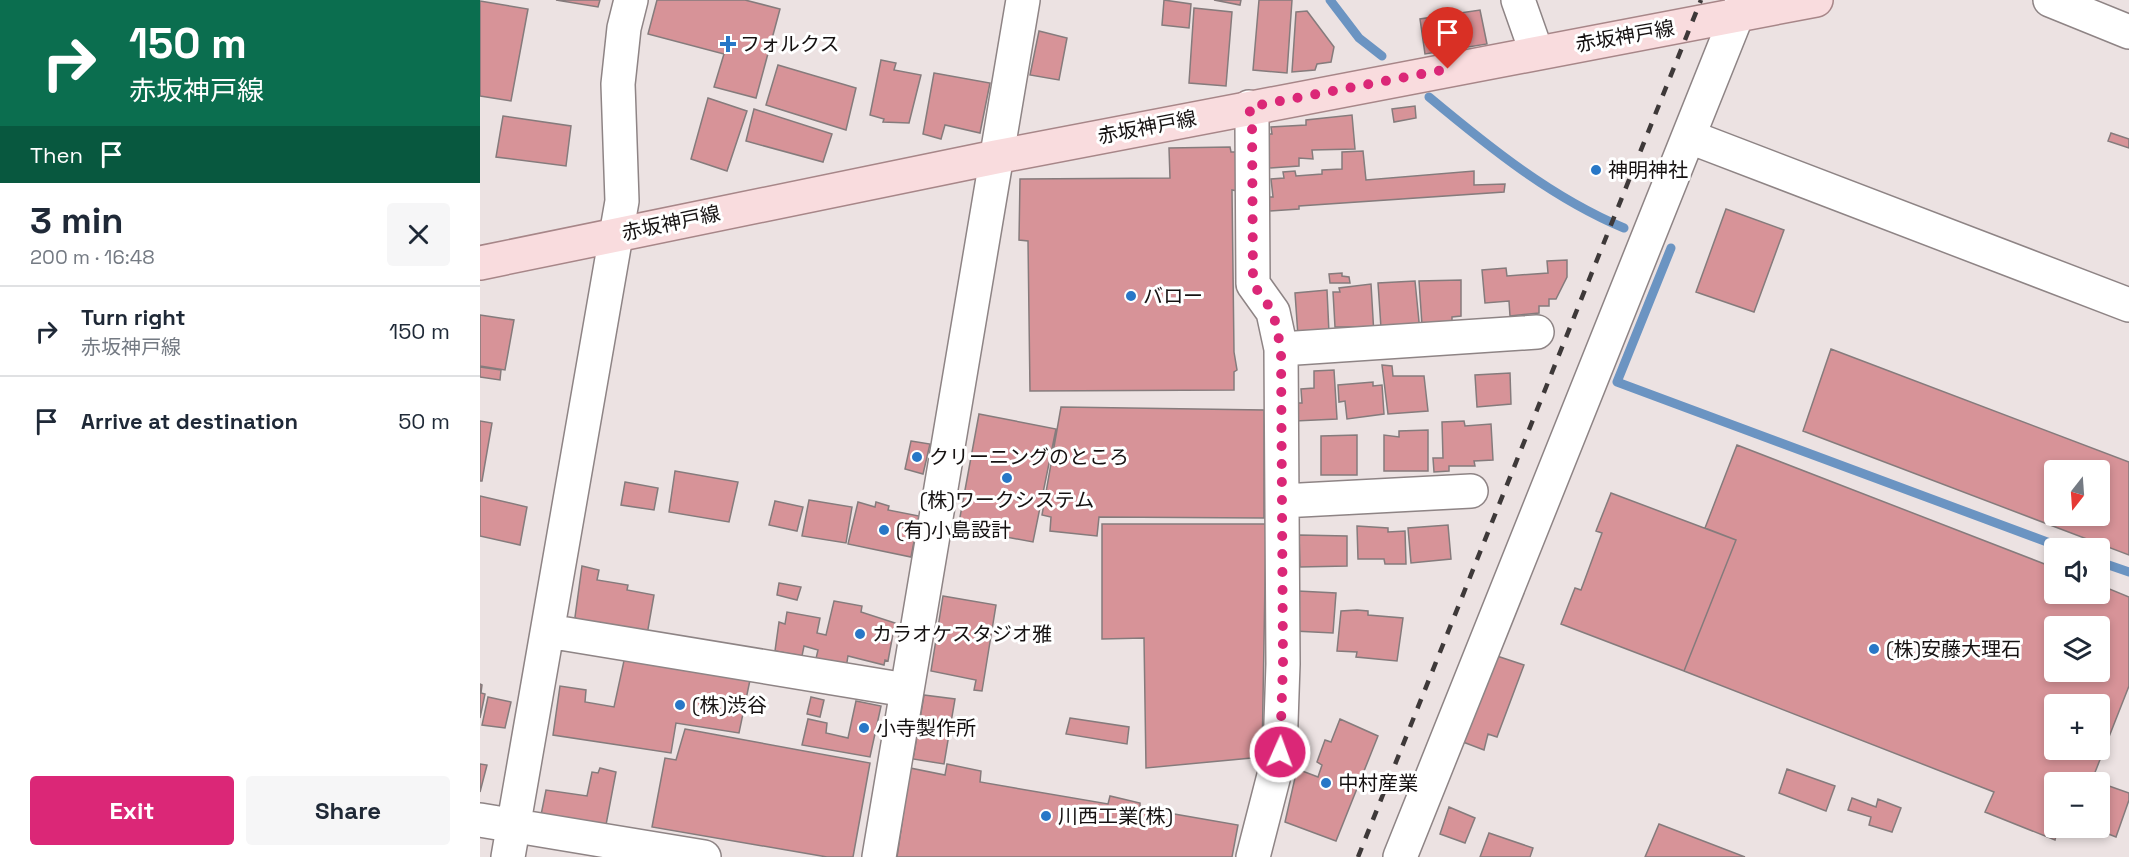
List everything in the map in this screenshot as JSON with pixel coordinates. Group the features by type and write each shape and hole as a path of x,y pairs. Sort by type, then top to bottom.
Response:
{"main road":[{"name":"赤坂神戸線","path":"480,263 1740,8 1816,0"}],"street":[{"path":"508,857 622,201 618,84 624,28 631,0"},
{"path":"879,857 1023,0"},
{"path":"1518,0 1536,51"},
{"path":"2050,0 2129,32"},
{"path":"1400,857 1740,8"},
{"path":"1249,107 1252,123 1253,284 1273,312 1281,349 1282,501 1280,752 1253,857"},
{"path":"1690,137 2129,306"},
{"path":"1281,349 1537,332"},
{"path":"1282,501 1471,491"},
{"path":"548,631 906,690"},
{"path":"480,820 704,857"}],"building":[{"path":"556,0 600,0 598,7"},
{"name":"フォルクス","path":"657,0 745,0 780,9 756,98 714,87 724,54 648,34"},
{"path":"1164,0 1191,4 1189,28 1162,25"},
{"path":"1214,0 1241,0 1240,5"},
{"path":"1259,0 1292,0 1287,73 1253,70"},
{"path":"480,1 528,9 511,101 480,96"},
{"path":"1194,8 1232,12 1226,86 1189,83"},
{"path":"1480,10 1487,44 1425,54 1420,19"},
{"path":"1307,11 1334,47 1331,62 1317,64 1315,70 1292,72 1296,12"},
{"path":"1039,31 1067,38 1059,80 1030,75"},
{"path":"881,60 896,63 894,70 921,75 909,123 883,122 884,119 870,115"},
{"path":"778,65 856,88 846,130 766,105"},
{"path":"934,73 990,83 980,133 945,125 941,139 923,134"},
{"path":"708,98 747,111 727,171 691,159"},
{"path":"1415,106 1416,118 1394,122 1392,109"},
{"path":"754,109 832,134 823,162 746,141"},
{"path":"1352,115 1355,149 1312,150 1313,159 1299,158 1299,166 1269,168 1267,134 1272,134 1271,127 1306,125 1306,120"},
{"path":"503,116 571,126 566,166 496,157"},
{"path":"2111,133 2129,139 2129,148 2108,141"},
{"name":"バロー","path":"1230,147 1231,152 1236,152 1238,191 1232,190 1234,352 1237,370 1234,372 1234,390 1030,391 1028,241 1019,240 1020,179 1170,178 1169,148"},
{"path":"1363,151 1366,180 1474,171 1474,185 1505,184 1504,192 1299,206 1299,209 1269,211 1268,197 1273,197 1271,179 1284,178 1283,172 1295,171 1296,176 1322,174 1322,170 1342,169 1342,152"},
{"path":"1726,209 1784,230 1754,312 1696,292"},
{"path":"1567,260 1567,277 1556,299 1549,299 1549,306 1539,306 1539,313 1510,316 1509,301 1485,303 1482,270 1506,268 1507,276 1548,273 1547,261"},
{"path":"1342,273 1342,276 1349,277 1350,283 1330,283 1329,274"},
{"path":"1461,280 1461,316 1452,317 1452,325 1422,325 1419,281"},
{"path":"1415,281 1420,332 1381,328 1378,283"},
{"path":"1371,284 1374,335 1360,336 1359,327 1335,327 1333,292 1340,292 1339,288"},
{"path":"1327,290 1329,333 1298,336 1295,293"},
{"path":"480,315 514,320 505,370 480,366"},
{"path":"1831,349 2129,462 2129,555 2110,548 2110,538 2084,538 2053,526 2110,526 2110,460 2044,460 2044,523 1803,431"},
{"path":"1382,365 1392,366 1393,376 1424,376 1428,411 1388,414"},
{"path":"480,367 501,370 500,380 480,377"},
{"path":"1334,370 1337,419 1295,421 1294,403 1302,403 1301,389 1314,388 1314,371"},
{"path":"1510,373 1511,404 1477,407 1475,375"},
{"path":"1373,382 1373,386 1382,385 1384,414 1347,419 1345,401 1339,402 1338,385"},
{"path":"1061,407 1264,410 1264,518 1099,517 1097,536 1050,531 1051,517 1042,515"},
{"name":"(株)ワークシステム","path":"979,414 1056,429 1033,542 958,528"},
{"path":"480,421 492,423 482,481 480,481"},
{"path":"1464,421 1465,426 1491,424 1493,460 1474,461 1475,466 1449,466 1449,471 1434,472 1433,458 1443,458 1442,422"},
{"path":"1428,430 1428,471 1384,471 1384,435 1399,437 1399,431"},
{"path":"1357,435 1357,475 1321,475 1321,436"},
{"name":"クリーニングのところ","path":"911,441 930,444 923,474 905,469"},
{"name":"(株)安藤大理石","path":"1737,445 2044,564 2044,604 2110,604 2110,589 2129,597 2129,686 2110,734 2110,694 2044,694 2044,760 2100,760 2095,772 2044,772 2044,836 1985,812 1994,792 1684,671 1736,540 1705,528"},
{"path":"675,471 738,482 729,522 669,512"},
{"path":"625,482 658,488 654,510 621,505"},
{"path":"1611,493 1736,540 1684,671 1561,624 1575,588 1581,590 1602,533 1596,531"},
{"path":"480,496 527,507 520,545 480,536"},
{"path":"809,500 852,507 846,543 802,536"},
{"path":"775,501 803,507 797,531 769,525"},
{"name":"(有)小島設計","path":"858,502 875,507 876,502 889,506 888,510 919,516 911,557 848,544"},
{"path":"1102,524 1266,524 1262,757 1146,768 1144,638 1102,639"},
{"path":"1448,525 1451,559 1411,563 1408,528"},
{"path":"1357,526 1388,528 1388,532 1405,531 1406,564 1385,564 1384,559 1358,559"},
{"path":"1299,535 1347,536 1347,566 1300,567"},
{"path":"582,566 599,570 597,580 628,585 627,590 654,595 647,635 579,623 575,617"},
{"path":"779,583 801,587 797,600 777,595"},
{"path":"1298,591 1336,593 1333,633 1294,631"},
{"path":"943,596 996,605 982,691 974,690 976,680 931,671"},
{"name":"カラオケスタジオ雅","path":"834,601 862,606 861,612 895,623 888,661 885,660 884,665 848,656 846,668 815,663 818,650 804,646 802,656 775,651 779,622 785,624 787,612 820,618 817,633 826,635"},
{"path":"1341,611 1368,611 1368,615 1403,618 1397,661 1356,657 1357,652 1337,651"},
{"name":"(株)渋谷","path":"625,656 750,680 739,733 676,723 671,753 553,735 560,686 586,690 585,702 614,707"},
{"path":"1497,656 1524,665 1497,737 1488,734 1484,750 1463,742"},
{"path":"480,684 482,685 481,693 485,694 480,718"},
{"path":"924,695 955,699 944,764 913,759"},
{"path":"488,697 511,702 505,728 482,725"},
{"path":"811,697 824,700 820,717 807,714"},
{"name":"小寺製作所","path":"856,701 881,706 870,757 802,745 808,719 827,723 826,733 848,738"},
{"path":"1070,718 1129,727 1127,744 1066,734"},
{"name":"中村産業","path":"1340,719 1378,736 1336,841 1285,822 1297,769 1318,777 1322,765 1317,762 1325,740 1331,742"},
{"path":"685,729 870,763 853,857 827,857 652,827 665,758 676,760"},
{"path":"480,764 487,765 480,792"},
{"name":"川西工業(株)","path":"947,764 981,771 980,782 1108,804 1110,796 1140,803 1140,808 1238,825 1232,857 897,857 910,768 945,775"},
{"path":"600,768 616,772 606,825 541,815 546,790 587,796 592,772 598,773"},
{"path":"1787,769 1835,786 1826,811 1779,793"},
{"name":"(株)安藤大理石","path":"2110,786 2129,793 2129,800 2116,837 2110,835"},
{"path":"1852,798 1876,807 1878,799 1901,808 1892,832 1869,825 1871,817 1848,810"},
{"path":"1449,807 1475,818 1465,843 1440,834"},
{"path":"1659,824 1745,857 1645,857"},
{"path":"1489,833 1533,848 1530,857 1480,857"}],"waterway":[{"path":"1330,0 1359,38 1382,56"},
{"path":"1429,97 1498,153 1546,187 1597,216 1624,228"},
{"path":"1671,248 1617,382 2044,541"},
{"path":"2110,565 2129,572"}],"railway":[{"path":"1358,857 1701,0"}],"place":[{"name":"フォルクス","path":"728,44"},
{"name":"神明神社","path":"1596,170"},
{"name":"バロー","path":"1131,296"},
{"name":"クリーニングのところ","path":"917,457"},
{"name":"(株)ワークシステム","path":"1007,478"},
{"name":"(有)小島設計","path":"884,530"},
{"name":"カラオケスタジオ雅","path":"860,634"},
{"name":"(株)安藤大理石","path":"1874,649"},
{"name":"(株)渋谷","path":"680,705"},
{"name":"小寺製作所","path":"864,728"},
{"name":"中村産業","path":"1326,783"},
{"name":"川西工業(株)","path":"1046,816"}],"route":[{"path":"1280,752 1283,664 1281,349 1273,312 1253,284 1252,123 1249,107 1448,69"}]}
